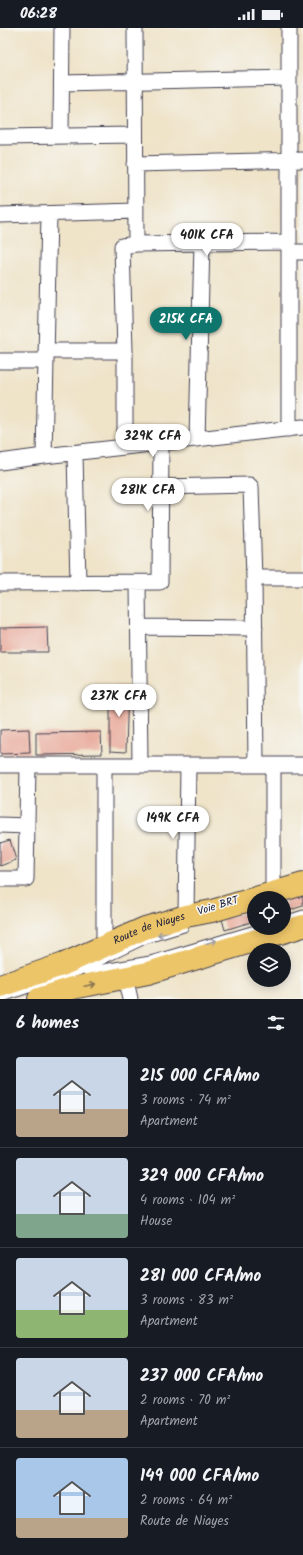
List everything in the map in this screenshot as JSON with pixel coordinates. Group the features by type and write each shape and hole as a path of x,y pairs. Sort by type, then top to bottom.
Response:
{"main road":[{"name":"Route de Niayes","path":"287,891 303,884"},
{"name":"Route de Niayes","path":"0,986 64,964 145,928 190,920 212,911 247,903"},
{"path":"39,999 73,988 148,973 303,926"}],"street":[{"path":"61,136 62,28"},
{"path":"135,28 136,244"},
{"path":"0,462 296,428 294,248 296,160 289,78 289,28"},
{"path":"62,83 289,78"},
{"path":"0,137 135,135"},
{"path":"135,164 296,160"},
{"path":"0,214 136,211"},
{"path":"44,456 49,214"},
{"path":"125,447 126,351 122,246 136,244 202,244 294,248"},
{"path":"197,439 202,244"},
{"path":"0,362 46,356 126,351"},
{"path":"0,583 160,582 162,487 161,443"},
{"path":"75,453 78,583"},
{"path":"162,487 251,487 255,628 256,765"},
{"path":"254,578 303,578"},
{"path":"138,583 140,765"},
{"path":"139,627 255,628"},
{"path":"0,765 303,765"},
{"path":"0,879 26,879 28,765"},
{"path":"104,765 104,947"},
{"path":"188,765 190,920"},
{"path":"273,765 278,891"},
{"path":"0,825 27,826"},
{"path":"125,977 130,999"}],"lane":[{"path":"291,893 303,892"},
{"name":"Voie BRT","path":"239,911 247,908"},
{"path":"291,918 303,914"},
{"name":"Voie BRT","path":"0,999 78,972 190,920"},
{"name":"Voie BRT","path":"78,972 150,960 247,931"}],"building":[{"path":"47,627 48,652 0,652 0,628"},
{"path":"128,686 126,752 110,751 110,687"},
{"path":"29,729 30,753 0,754 0,730"},
{"path":"101,732 102,754 36,755 36,733"},
{"path":"10,840 16,860 0,866 0,843"},
{"path":"303,895 303,906 291,910 291,899"},
{"path":"247,912 247,923 225,930 222,919"}]}
